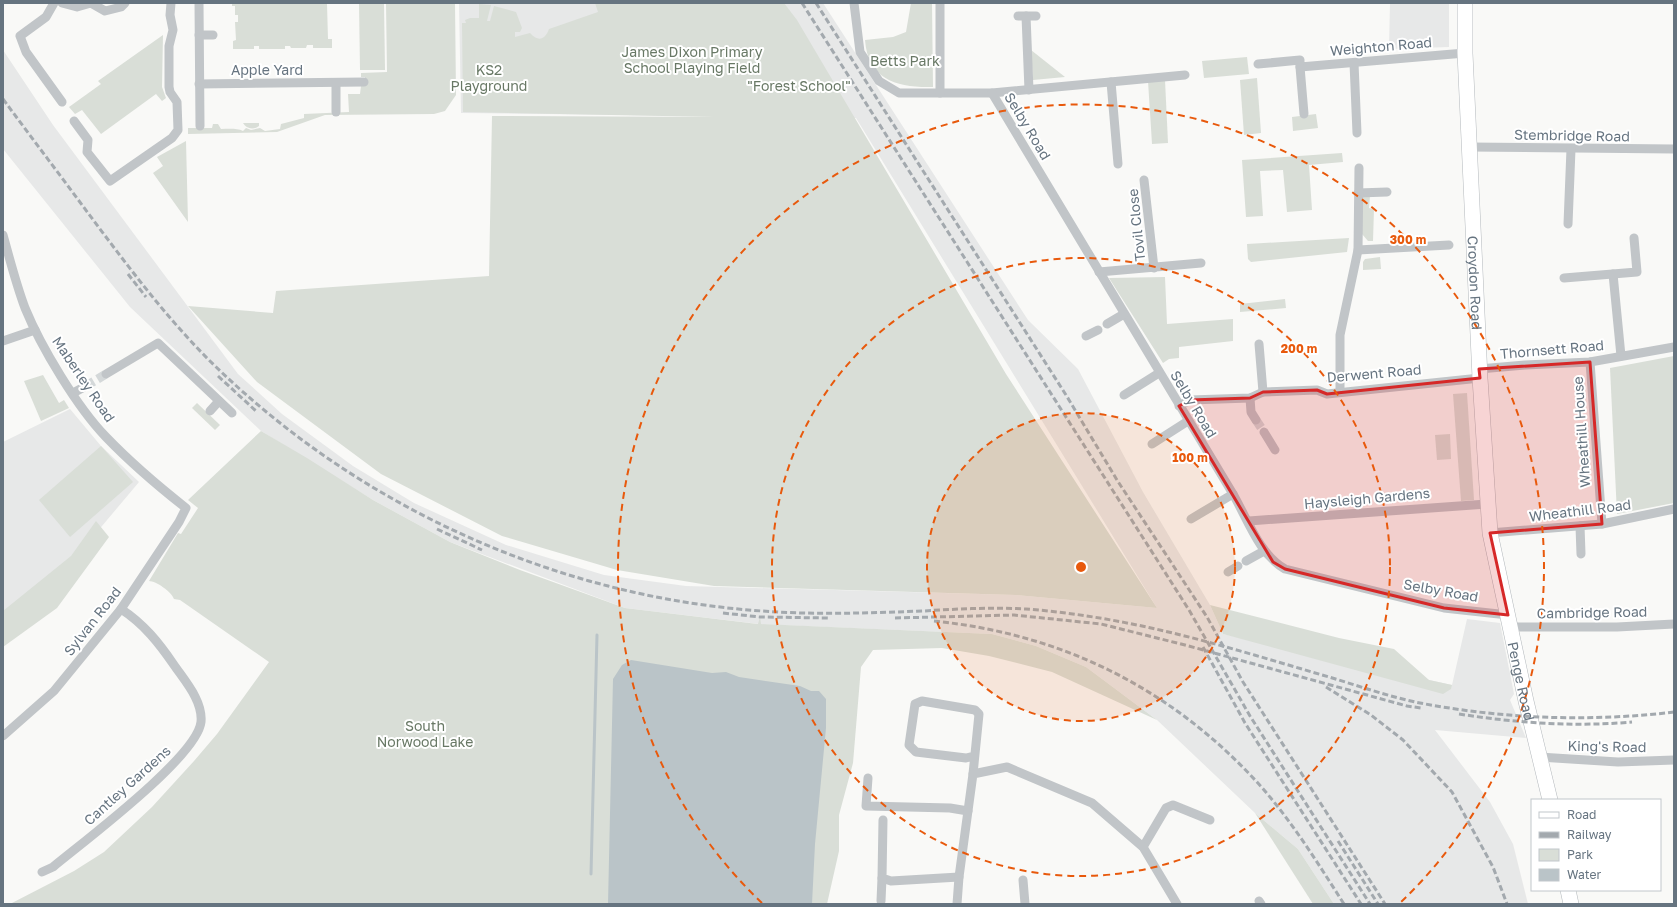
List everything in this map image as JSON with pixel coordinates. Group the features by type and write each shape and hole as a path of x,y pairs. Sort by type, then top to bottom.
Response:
{"main road":[{"name":"Croydon Road","path":"1465,3 1465,53 1479,373 1487,504 1495,562"},
{"name":"Penge Road","path":"1495,562 1550,799"},
{"path":"1568,891 1571,904"}],"street":[{"path":"54,3 46,17 20,36 26,52 62,102"},
{"path":"62,3 77,7 91,3 105,11 121,7 125,3"},
{"path":"74,121 88,140 87,152 110,181 172,138 178,130 177,102 170,92 169,87 169,46 173,30 170,16 171,3"},
{"path":"199,3 200,126"},
{"path":"854,3 860,52 879,81 899,93 992,93 1185,75"},
{"path":"940,3 940,93"},
{"path":"1029,90 1022,16 1036,16"},
{"path":"199,35 213,35"},
{"name":"Weighton Road","path":"1258,64 1300,60 1300,67 1465,53"},
{"path":"1354,63 1357,133"},
{"path":"1300,67 1304,114"},
{"name":"Apple Yard","path":"199,84 364,82"},
{"path":"1111,82 1118,164"},
{"path":"336,83 336,112"},
{"name":"Selby Road","path":"992,93 1233,494 1264,551 1273,562 1285,569 1444,608 1509,621"},
{"name":"Stembridge Road","path":"1470,147 1674,149"},
{"path":"1568,224 1571,149"},
{"path":"1340,391 1340,335 1358,250 1358,168"},
{"name":"Tovil Close","path":"1144,180 1154,268"},
{"path":"1358,193 1387,192"},
{"name":"Maberley Road","path":"3,236 18,289 35,330 73,393 106,436 133,464 186,508"},
{"path":"1564,278 1637,272 1634,238"},
{"path":"1358,250 1449,246"},
{"name":"Tovil Close","path":"1099,272 1201,263"},
{"path":"1613,274 1621,356"},
{"path":"1107,324 1124,314"},
{"path":"3,341 35,330"},
{"path":"1086,336 1098,330"},
{"path":"106,374 158,343 232,413"},
{"path":"1259,344 1263,392"},
{"name":"Thornsett Road","path":"1479,373 1525,364 1590,362 1674,347"},
{"name":"Wheathill House","path":"1590,362 1602,524"},
{"path":"1124,394 1159,373"},
{"name":"Derwent Road","path":"1179,406 1190,400 1250,398 1263,392 1317,390 1327,394 1479,373"},
{"path":"73,393 86,386"},
{"path":"1250,398 1251,412 1256,420"},
{"path":"210,411 219,401"},
{"path":"1152,444 1188,421"},
{"path":"1264,432 1275,450"},
{"path":"1191,519 1233,494"},
{"name":"Haysleigh Gardens","path":"1248,521 1487,504"},
{"name":"Sylvan Road","path":"3,736 51,694 121,609 179,522 186,508"},
{"name":"Wheathill Road","path":"1490,533 1602,524 1674,509"},
{"path":"1580,526 1581,554"},
{"path":"1228,572 1264,551"},
{"name":"Cantley Gardens","path":"42,872 53,867 153,784 190,745 201,722 194,695 168,656 147,629 121,609"},
{"name":"Cambridge Road","path":"1509,621 1617,627 1674,624"},
{"path":"957,904 979,714 975,710 922,701 915,704 909,745 916,752 966,758 974,756"},
{"name":"King's Road","path":"1539,757 1618,762 1674,760"},
{"path":"973,774 1007,767 1092,803 1143,847 1177,904"},
{"path":"868,778 866,806 950,808 968,811"},
{"path":"1143,847 1166,808 1173,805 1210,820"},
{"path":"880,901 883,820"},
{"path":"882,878 891,881 959,877"},
{"path":"1023,880 1025,904"}],"highlighted area":[{"path":"1590,362 1602,524 1490,533 1508,615 1444,608 1285,569 1273,562 1179,406 1190,400 1250,398 1263,392 1317,390 1327,394 1480,378 1479,369"}],"shaded area":[{"path":"459,3 823,3 1028,320 1078,369 1143,492 1210,605 1223,634 1452,685 1467,619 1500,623 1514,694 1510,700 1526,738 1435,730 1490,802 1513,844 1528,904 1334,904 1298,849 1255,813 1157,720 1086,667 1036,646 992,634 759,624 625,608 450,542 373,500 261,431 130,307 3,149 3,50 53,125 238,374 282,414 353,466 414,503 506,545 604,575 686,586 1016,595 1157,608 856,118 461,113"},
{"path":"1390,3 1449,3 1449,47 1389,49"},
{"path":"70,409 101,446 139,482 12,633 3,639 3,442"}],"green space":[{"path":"232,3 332,3 327,4 328,39 332,39 332,48 313,48 313,45 307,45 306,48 291,48 290,46 285,46 285,49 259,49 259,46 254,46 254,49 233,49 233,41 236,40 235,22 238,22 238,15 235,15 235,6 232,6"},
{"path":"359,3 384,3 385,70 360,70"},
{"path":"386,3 455,3 456,95 445,111 434,114 325,115 277,132 188,134 188,128 212,128 213,124 218,124 221,129 235,129 243,131 246,128 251,130 260,128 265,131 280,129 281,124 304,118 304,114 349,112 348,94 360,94 361,86 365,86 365,77 361,77 361,73 387,72"},
{"path":"595,3 784,3 797,20 1006,374 1157,608 1016,595 714,586 617,570 502,536 381,474 257,382 188,306 273,313 276,291 489,276 492,116 714,117 463,112 462,23 466,23 465,20 470,18 479,18 479,4 491,5 487,21 490,21 494,6 516,12 522,28 520,32 515,32 515,37 530,33 538,39 545,36 549,29 598,12"},
{"name":"Betts Park","path":"911,3 932,3 933,87 908,86 887,79 879,73 867,54 865,40 893,37 906,32"},
{"path":"163,35 162,87 166,98 162,101 156,94 101,134 82,110 75,114 69,107 101,84 98,81"},
{"path":"1031,50 1065,77 1033,80"},
{"path":"1247,57 1249,74 1204,78 1202,61"},
{"path":"1257,78 1261,133 1244,135 1240,80"},
{"path":"1165,80 1168,143 1152,144 1148,81"},
{"path":"1316,114 1318,128 1293,131 1292,117"},
{"path":"243,123 259,123 259,126 250,128 246,127"},
{"path":"186,141 188,222 153,173 163,166 157,157"},
{"path":"1342,153 1343,162 1309,165 1312,210 1287,212 1283,170 1260,171 1263,216 1246,217 1242,160"},
{"path":"1364,196 1370,196 1369,208 1374,209 1373,241 1368,241 1362,234 1361,199"},
{"path":"1349,238 1347,252 1251,262 1248,259 1247,244"},
{"path":"1380,257 1381,269 1363,270 1363,262 1365,259"},
{"path":"1165,277 1167,324 1233,319 1233,341 1179,347 1179,358 1169,359 1163,363 1109,278"},
{"path":"1285,299 1286,308 1240,312 1240,304"},
{"path":"1674,356 1674,503 1617,514 1610,368"},
{"path":"43,375 59,403 64,400 69,408 41,421 24,381"},
{"path":"1467,393 1474,500 1461,501 1453,394"},
{"path":"197,403 220,425 215,430 192,408"},
{"name":"South Norwood Lake","path":"261,431 373,500 450,542 520,570 625,608 758,624 760,617 761,624 992,634 1036,646 1086,667 1157,720 1052,672 989,656 942,648 873,650 861,667 853,763 839,815 839,851 827,904 10,904 74,871 104,852 152,807 194,761 217,734 269,662 180,600 174,599 173,596 163,587 149,581 178,533 181,534 198,508 188,500"},
{"path":"1450,434 1451,459 1437,460 1435,435"},
{"path":"101,446 133,482 70,537 39,500"},
{"path":"96,521 109,537 57,608 3,647 3,611 71,556"},
{"path":"1210,605 1339,638 1394,649 1429,680 1452,685 1451,689 1443,694 1223,634"},
{"path":"1255,813 1298,849 1334,904 1313,904"}],"water":[{"path":"631,660 712,673 726,672 739,677 800,686 811,691 819,691 826,699 826,728 815,844 812,904 608,904 613,679 622,665"}],"waterway":[{"path":"591,874 597,635"}],"tunnel":[{"path":"86,386 106,374"},
{"path":"1256,420 1264,432"}],"railway":[{"path":"802,3 1189,610 1250,716 1370,904"},
{"path":"816,3 1066,395 1117,480 1207,617 1243,682 1385,904"},
{"path":"3,99 148,291 180,329 214,365 271,416 333,462 398,502 467,536 538,565 611,587 686,602 762,611 842,613 1000,608 1026,609 1090,616 1139,625 1194,638 1409,701 1483,713 1515,716 1579,718 1674,712"},
{"path":"128,274 146,297"},
{"path":"218,376 256,411"},
{"path":"437,529 482,550"},
{"path":"723,613 760,617 829,618"},
{"path":"895,618 1014,615 1101,624 1185,645 1407,706 1421,708"},
{"path":"934,621 981,628 1026,638 1069,653 1110,671 1149,692 1187,718 1222,748 1256,781 1268,795 1303,841 1344,904"},
{"path":"1203,647 1245,723 1361,904"},
{"path":"1326,687 1371,715 1403,740 1452,792 1493,867 1507,904"},
{"path":"1459,714 1502,720 1567,724 1632,722"},
{"path":"1338,841 1378,904"}],"park label":[{"name":"James Dixon Primary School Playing Field","path":"692,60"},
{"name":"KS2 Playground","path":"489,78"},
{"name":"\"Forest School\"","path":"799,85"}]}
